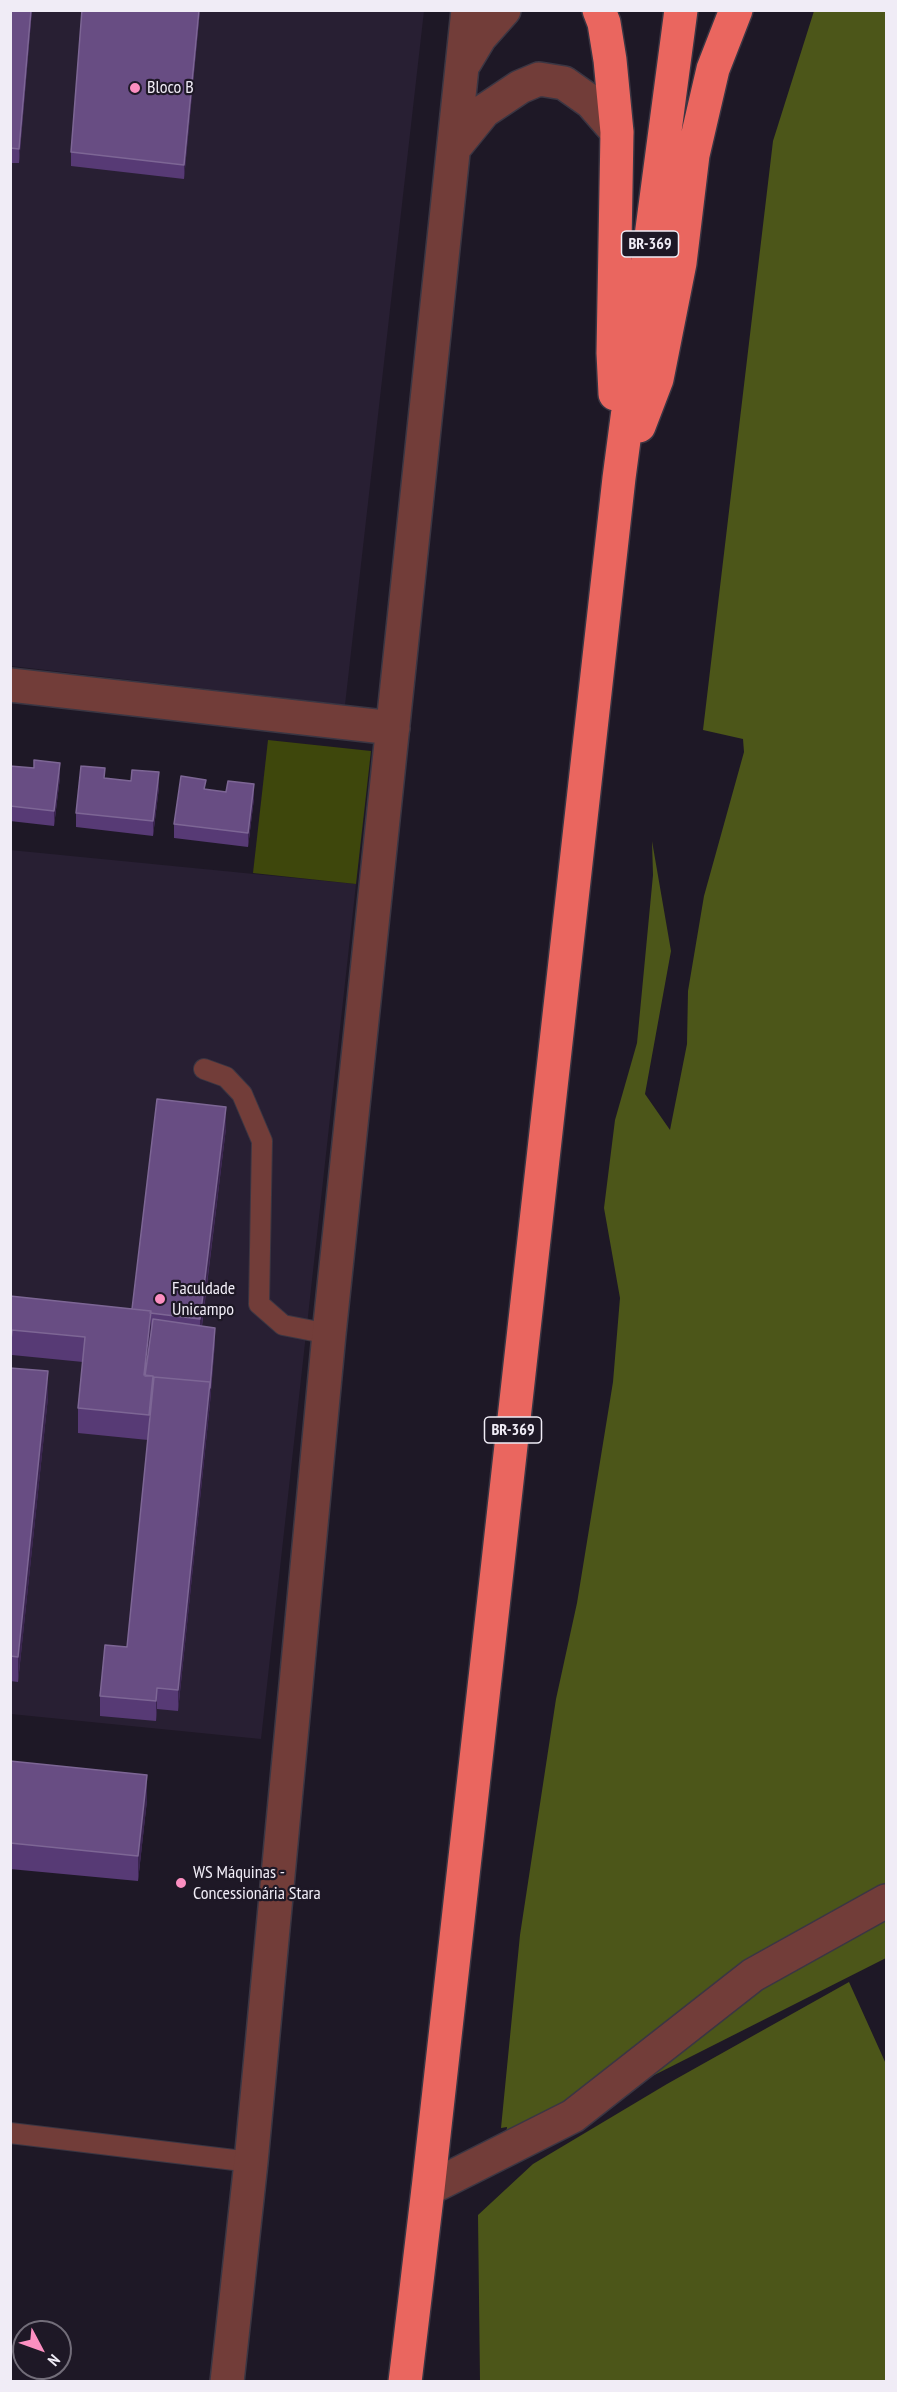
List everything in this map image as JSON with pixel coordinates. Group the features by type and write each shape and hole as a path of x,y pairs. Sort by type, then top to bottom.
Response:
{"highway":[{"path":"599,10 604,23 610,60 616,132 613,353 619,478"},
{"name":"BR-369","path":"405,2382 619,478 681,10"},
{"path":"619,478 657,379 680,263 693,155 713,69 736,10"}],"street":[{"path":"227,2382 251,2163 329,1334 468,10"},
{"path":"463,66 480,37 504,10"},
{"path":"454,148 484,111 520,87 539,80 564,83 591,102 616,132"},
{"path":"10,685 393,728"},
{"path":"428,2189 573,2115 753,1975 886,1901"}],"lane":[{"path":"204,1069 226,1077 242,1094 262,1141 259,1304 283,1325 329,1334"},
{"path":"10,2133 251,2163"}],"shaded area":[{"path":"11,11 424,11 345,705 11,666"},
{"name":"Faculdade Unicampo","path":"10,850 356,884 261,1739 11,1714"}],"green space":[{"path":"814,11 886,11 886,1958 504,2151 507,2127 501,2128 520,1935 556,1699 577,1603 613,1382 620,1298 604,1208 615,1120 637,1043 653,875 652,841 671,951 645,1094 670,1130 687,1044 688,991 704,896 744,752 743,739 703,730 773,141"},
{"path":"268,740 371,751 356,884 253,873"},
{"path":"849,1982 886,2064 886,2381 480,2381 478,2215 533,2164 667,2084"}],"building":[{"path":"10,10 31,10 19,149 10,148"},
{"name":"Bloco B","path":"82,10 199,10 184,165 71,152"},
{"path":"34,760 60,763 54,811 10,806 10,766 34,768"},
{"path":"81,766 105,768 104,778 131,781 132,770 159,772 153,821 76,813"},
{"path":"181,776 206,780 204,789 226,792 228,781 254,784 248,833 174,824"},
{"path":"157,1099 226,1107 200,1319 132,1309"},
{"path":"10,1296 151,1311 144,1375 153,1376 149,1415 78,1408 85,1337 12,1330 10,1351"},
{"path":"153,1319 215,1328 210,1388 210,1382 154,1377 153,1384 153,1376 145,1376"},
{"path":"10,1368 48,1371 18,1657 10,1656"},
{"path":"154,1377 210,1382 178,1690 157,1688 156,1701 100,1696 105,1645 127,1647"},
{"path":"10,1761 147,1775 138,1856 10,1843"}],"place":[{"name":"Bloco B","path":"135,88"},
{"name":"Faculdade Unicampo","path":"160,1299"},
{"name":"WS Máquinas - Concessionária Stara","path":"181,1883"}]}
